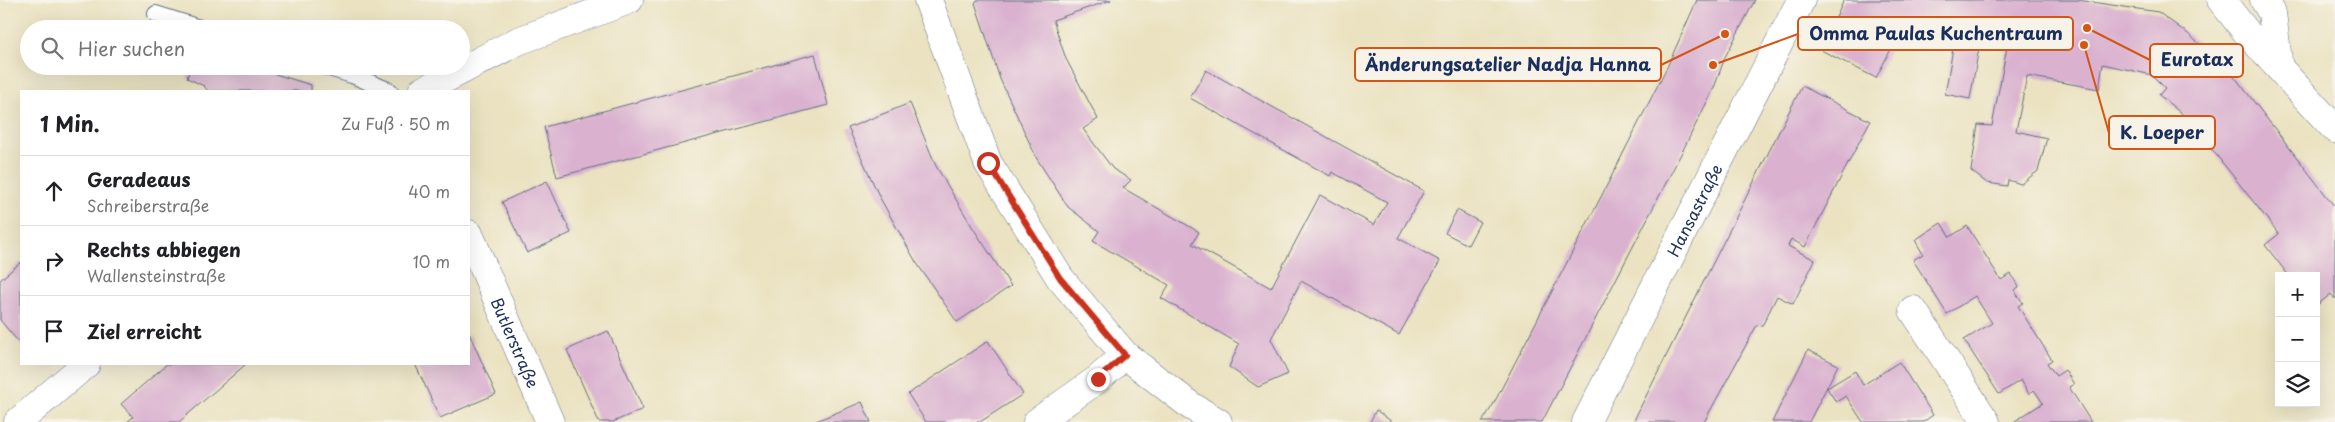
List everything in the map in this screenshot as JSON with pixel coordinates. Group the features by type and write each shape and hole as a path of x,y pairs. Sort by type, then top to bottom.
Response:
{"street":[{"path":"470,66 518,41 629,0"},
{"path":"928,0 988,163 1060,278 1125,355 1192,406 1218,422"},
{"name":"Hansastraße","path":"1586,422 1801,0"},
{"path":"2221,0 2279,68 2335,129"},
{"path":"2264,0 2272,13 2279,68"},
{"path":"424,90 453,75"},
{"name":"Butlerstraße","path":"470,236 550,422"},
{"path":"1913,310 1986,422"},
{"path":"1037,422 1098,379 1125,355"},
{"path":"18,422 85,365"}],"lane":[{"path":"156,14 175,20"},
{"path":"352,75 388,90"}],"building":[{"path":"977,0 1111,0 1053,20 1066,59 1098,119 1083,129 1113,169 1131,180 1123,188 1199,232 1192,244 1271,288 1320,195 1374,225 1387,202 1332,172 1330,176 1190,98 1206,70 1424,191 1398,238 1440,261 1399,335 1301,281 1271,339 1288,374 1258,387 1229,367 1239,344 1161,298 1169,285 1093,241 1099,231 1068,207 1037,159 1000,79 975,3"},
{"path":"1697,0 1755,0 1725,57 1714,88 1682,152 1542,422 1482,422 1493,405 1603,193 1668,65"},
{"path":"1844,0 2078,0 2158,12 2187,33 2231,72 2335,207 2335,299 2331,294 2320,303 2320,272 2286,272 2265,245 2279,234 2187,118 2159,95 2165,88 2152,75 2103,64 2099,89 2027,76 2016,131 2047,138 2038,171 2021,184 2008,180 2007,186 1987,183 1971,171 1978,125 1992,126 2007,47 1980,42 1970,99 1945,94 1955,37 1902,28 1876,78 1821,50"},
{"path":"815,54 828,105 557,177 544,127"},
{"path":"188,75 278,75 311,85 311,90 207,90 204,86 187,78"},
{"path":"1802,86 1870,121 1805,247 1791,239 1788,246 1815,260 1793,304 1777,296 1762,326 1757,325 1704,422 1633,422"},
{"path":"910,103 936,166 1011,286 957,322 916,262 880,198 848,128"},
{"path":"547,181 571,233 527,253 502,202"},
{"path":"1457,210 1480,222 1468,245 1445,233"},
{"path":"1941,223 1950,237 1967,226 2001,280 2011,274 2019,287 2014,290 2023,303 2018,306 2052,360 2047,363 2056,376 2065,370 2074,384 2069,387 2091,422 2015,421 2043,403 2034,390 2029,394 2021,380 1999,394 1964,340 1992,323 1975,296 1947,314 1913,260 1923,254 1915,240"},
{"path":"20,263 20,344 0,320 0,280"},
{"path":"608,331 643,409 613,422 599,422 567,350"},
{"path":"470,335 496,394 440,418 415,365 470,365"},
{"path":"988,341 1023,394 980,422 926,422 908,394"},
{"path":"1808,350 1838,365 1809,422 1772,422"},
{"path":"1899,362 1933,415 1923,422 1863,422 1846,396 1836,402 1827,388 1855,371 1863,385"},
{"path":"166,365 245,365 179,422 127,422 133,417 121,404"},
{"path":"862,402 871,422 814,422"},
{"path":"1376,410 1392,422 1370,422"}],"place":[{"name":"Eurotax","path":"2087,28"},
{"name":"Änderungsatelier Nadja Hanna","path":"1725,34"},
{"name":"K. Loeper","path":"2084,45"},
{"name":"Omma Paulas Kuchentraum","path":"1713,65"}],"route":[{"path":"988,163 1060,278 1125,355 1098,379"}]}
